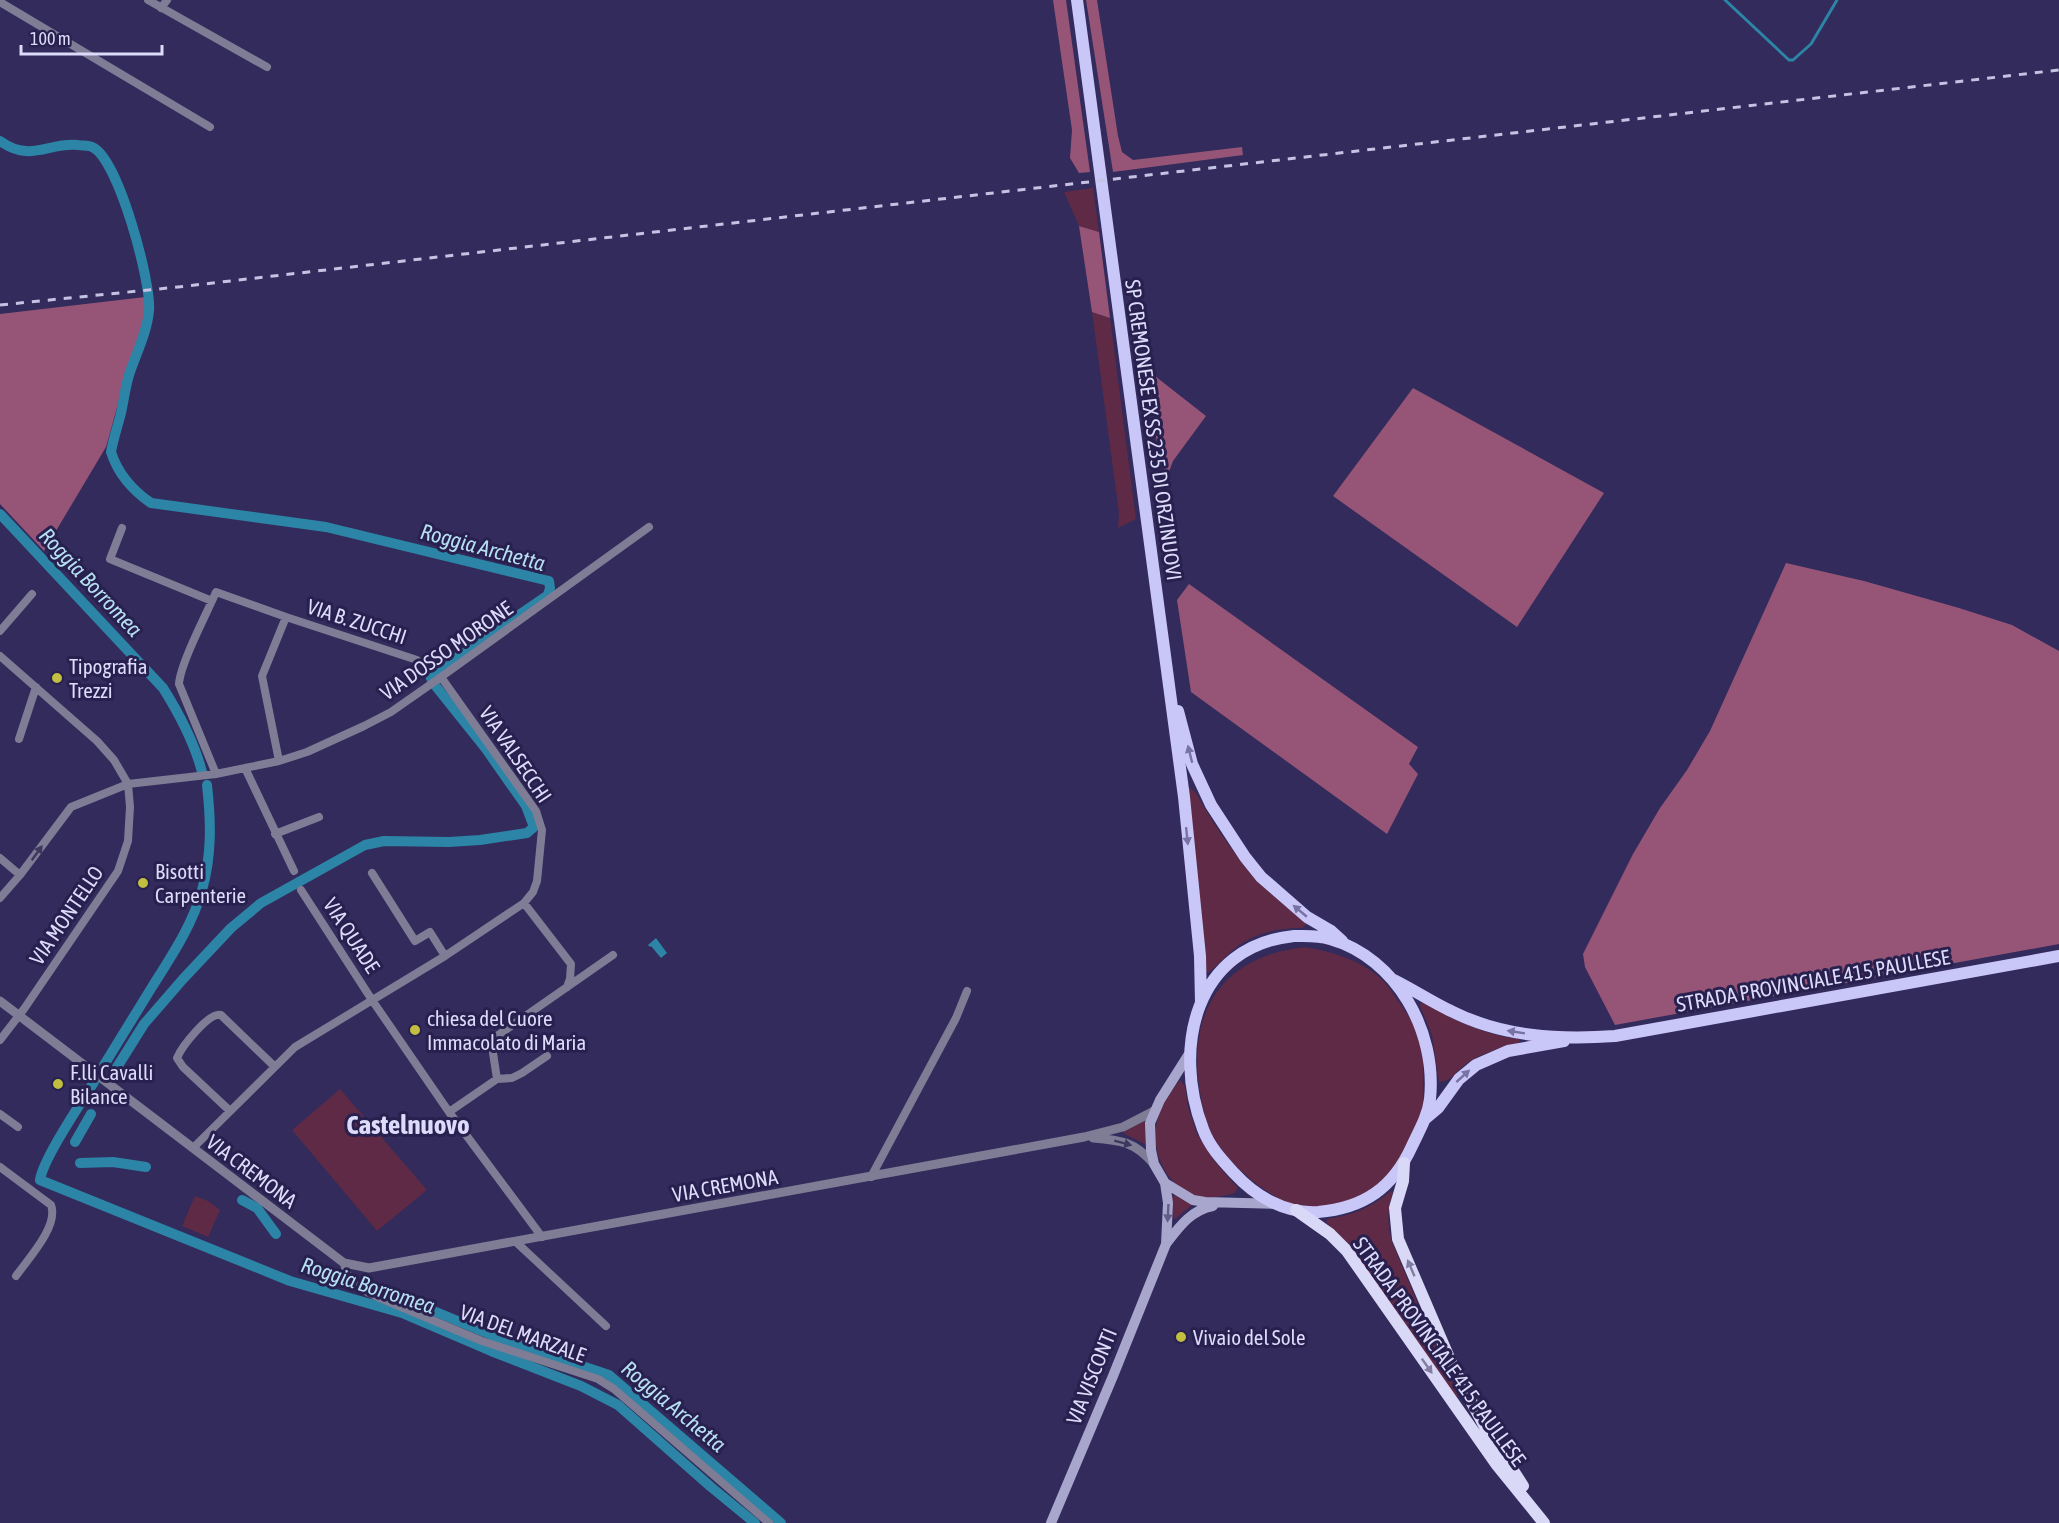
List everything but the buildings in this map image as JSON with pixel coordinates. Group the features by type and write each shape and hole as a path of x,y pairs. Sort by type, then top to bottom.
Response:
{"highway":[{"name":"STRADA PROVINCIALE 415 PAULLESE","path":"1404,1163 1403,1181 1395,1208 1398,1239 1453,1367 1485,1426 1545,1523"},
{"name":"STRADA PROVINCIALE 415 PAULLESE","path":"1296,1210 1330,1234 1347,1251 1497,1465 1545,1523"}],"main road":[{"name":"SP CREMONESE EX SS 235 DI ORZINUOVI","path":"1077,0 1167,674"},
{"path":"1167,674 1192,764 1211,805 1225,828 1261,877 1307,917 1331,931 1347,946"},
{"path":"1167,674 1185,808 1200,956 1201,1003"},
{"path":"1166,1244 1168,1203 1165,1183 1154,1164 1149,1135 1154,1111 1189,1054 1201,1003 1208,988 1228,963 1254,945 1277,937 1323,937 1347,946 1370,960 1391,978 1406,997 1425,1037 1429,1058 1430,1100 1425,1119 1404,1163 1389,1183 1371,1197 1354,1206 1315,1212 1296,1210 1277,1204 1245,1186 1219,1156 1204,1131 1194,1101 1189,1054"},
{"name":"STRADA PROVINCIALE 415 PAULLESE","path":"1425,1119 1438,1108 1459,1079 1476,1065 1508,1052 1574,1039 1615,1036 2059,956"},
{"name":"STRADA PROVINCIALE 415 PAULLESE","path":"1391,978 1452,1011 1502,1030 1574,1039"},
{"path":"1165,1183 1193,1200 1277,1204"},
{"path":"1166,1244 1184,1221 1194,1213 1204,1208 1232,1203"},
{"name":"VIA VISCONTI","path":"1051,1523 1166,1244"}],"street":[{"path":"148,0 267,67"},
{"path":"161,8 167,0"},
{"path":"0,2 210,127"},
{"name":"VIA DOSSO MORONE","path":"0,898 71,807 128,784 216,774 279,761 307,752 364,726 391,712 436,681 649,527"},
{"name":"VIA B. ZUCCHI","path":"122,528 110,559 212,601 216,592 417,660"},
{"path":"0,631 32,594"},
{"path":"212,601 179,684 216,774"},
{"name":"VIA B. ZUCCHI","path":"279,761 262,676 286,617"},
{"name":"VIA MONTELLO","path":"0,656 98,741 114,760 128,784 130,807 128,840 118,871 19,1016 0,1040"},
{"name":"VIA VALSECCHI","path":"193,1148 295,1047 445,956 524,903 533,892 537,881 542,830 536,811 436,681"},
{"path":"20,739 36,687"},
{"path":"245,768 294,871"},
{"path":"275,834 319,817"},
{"path":"0,858 20,875"},
{"path":"372,873 415,941 430,932 445,956"},
{"name":"VIA QUADE","path":"301,890 372,1000 449,1112 542,1237"},
{"path":"524,903 571,964 570,979 566,989"},
{"path":"497,1079 491,1040 613,954"},
{"path":"871,1177 956,1018 968,991"},
{"name":"VIA CREMONA","path":"0,1001 344,1263 369,1268 1084,1137 1123,1126 1154,1111"},
{"path":"230,1111 183,1067 177,1058 213,1015 221,1015 274,1066"},
{"path":"449,1112 497,1079 512,1078 547,1056"},
{"path":"0,1114 18,1127"},
{"name":"VIA CREMONA","path":"1084,1137 1126,1142 1144,1153 1154,1164"},
{"path":"0,1167 51,1205 53,1210 54,1217 49,1229 16,1276"},
{"path":"516,1242 606,1326"},
{"name":"VIA DEL MARZALE","path":"344,1263 346,1275 359,1289 482,1341 598,1379 614,1389 769,1523"}],"shaded area":[{"path":"1053,0 1066,0 1090,172 1079,173 1070,158 1072,130"},
{"path":"1086,0 1097,0 1122,152 1133,160 1242,147 1243,155 1113,172"},
{"path":"1093,188 1099,232 1079,226 1064,192"},
{"path":"1079,226 1099,232 1110,318 1092,312"},
{"path":"145,297 143,330 127,372 106,447 44,551 0,504 0,314"},
{"path":"1092,312 1110,318 1136,519 1118,528 1119,513"},
{"path":"1146,369 1206,416 1173,461 1167,477 1158,450"},
{"path":"1413,388 1604,493 1517,627 1333,496"},
{"path":"1786,563 1864,581 2012,625 2059,651 2059,944 1615,1025 1585,967 1583,954 1633,854 1710,731"},
{"path":"1189,584 1418,747 1409,764 1418,774 1387,834 1191,692 1177,600"},
{"path":"1189,787 1196,793 1219,831 1244,864 1273,895 1307,923 1303,928 1275,930 1240,944 1209,972 1206,972 1187,788"},
{"path":"1305,947 1348,959 1378,976 1390,989 1416,1028 1423,1059 1424,1115 1415,1138 1402,1159 1367,1194 1342,1204 1314,1208 1297,1206 1272,1194 1246,1176 1224,1153 1210,1130 1202,1104 1198,1077 1201,1026 1209,1005 1221,987 1237,972 1256,960 1279,952"},
{"path":"1424,1002 1470,1026 1519,1039 1520,1042 1479,1056 1451,1078 1439,1082 1432,1035 1420,1006"},
{"path":"1180,1080 1185,1086 1188,1107 1197,1134 1215,1162 1238,1188 1235,1193 1210,1198 1189,1193 1178,1186 1162,1165 1157,1152 1156,1125 1164,1103"},
{"path":"340,1089 427,1190 377,1231 292,1130"},
{"path":"1147,1120 1145,1144 1123,1133 1123,1132"},
{"path":"1391,1191 1393,1192 1388,1217 1392,1242 1444,1366 1459,1394 1457,1397 1346,1243 1326,1222 1327,1219 1361,1210"},
{"path":"1175,1195 1192,1205 1175,1219 1173,1218 1172,1197"},
{"path":"195,1196 208,1201 220,1210 208,1237 182,1226"}],"water":[{"path":"656,938 667,953 661,958 648,945"}],"waterway":[{"path":"1725,0 1789,60 1793,60 1811,44 1837,0"},
{"name":"Roggia Archetta","path":"0,141 11,147 30,151 67,145 92,147 102,156 122,196 145,275 149,311 144,334 128,377 111,452 122,474 144,498 151,503 326,527 549,581 550,588 548,595 430,676 526,806 534,827 527,833 480,840 384,841 365,845 261,903 231,928 183,979 144,1024 114,1072"},
{"name":"Roggia Borromea","path":"0,514 163,688 186,728 202,772"},
{"name":"Roggia Borromea","path":"104,1065 174,952 198,903 209,851 207,785"},
{"name":"Roggia Borromea","path":"94,1082 55,1145 40,1180 290,1281 402,1313 581,1386 618,1405 755,1523"},
{"name":"Roggia Archetta","path":"75,1142 91,1114"},
{"name":"Roggia Archetta","path":"80,1163 113,1162 146,1167"},
{"name":"Roggia Archetta","path":"242,1200 257,1208 276,1234"},
{"name":"Roggia Archetta","path":"391,1296 412,1302 501,1339 609,1375 781,1523"}],"railway":[{"path":"0,305 178,287 2059,70"}],"place":[{"name":"Tipografia Trezzi","path":"57,678"},
{"name":"Bisotti Carpenterie","path":"143,883"},
{"name":"chiesa del Cuore Immacolato di Maria","path":"415,1030"},
{"name":"F.lli Cavalli Bilance","path":"58,1084"},
{"name":"Vivaio del Sole","path":"1181,1337"}],"district":[{"name":"Castelnuovo","path":"408,1124"}]}
